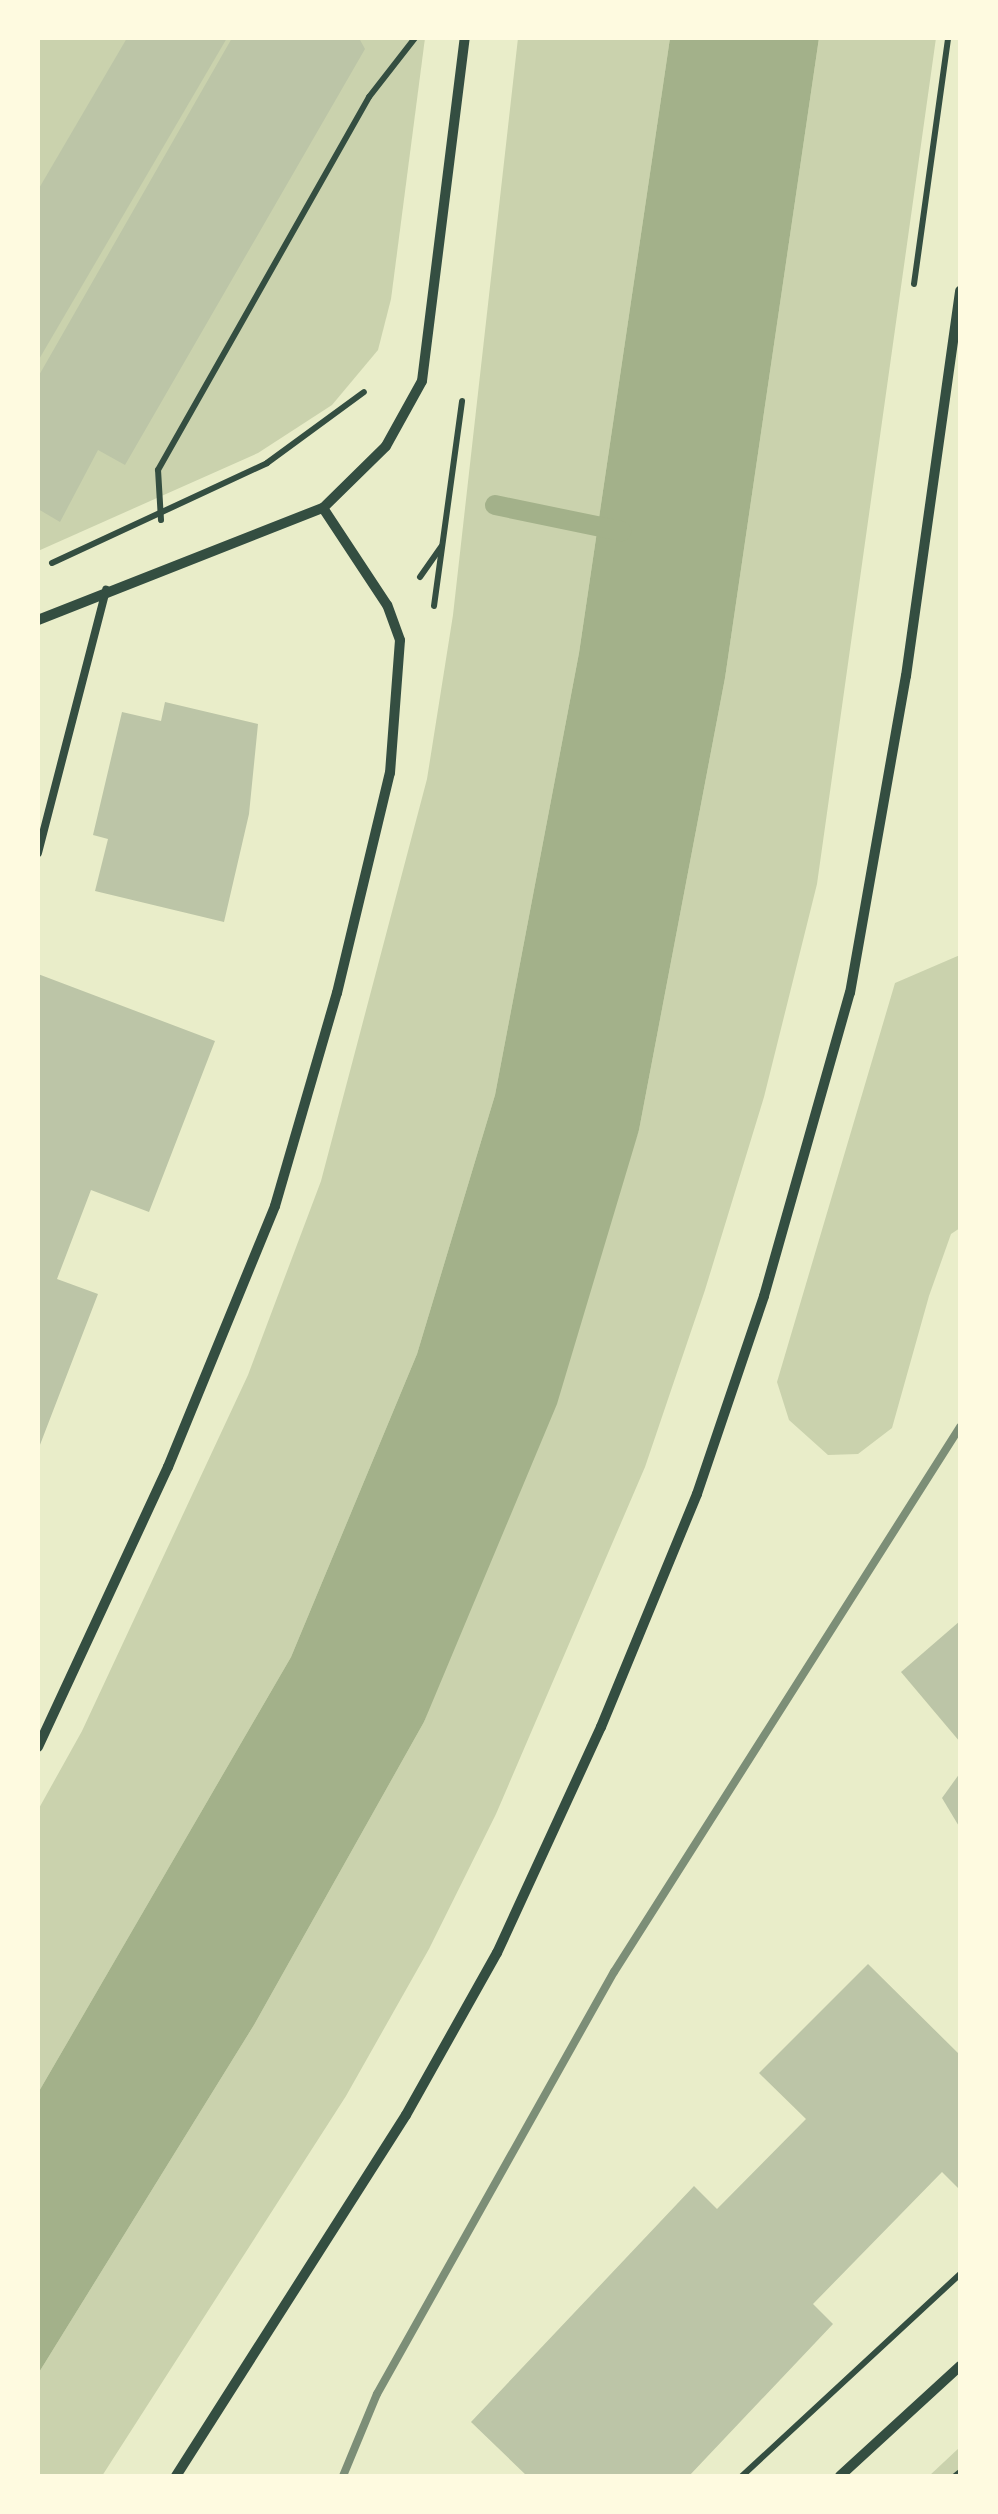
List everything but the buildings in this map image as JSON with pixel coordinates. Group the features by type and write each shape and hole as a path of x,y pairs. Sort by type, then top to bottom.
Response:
{"street":[{"path":"38,620 164,566 323,508 386,446 422,381 465,38"},
{"path":"176,2476 406,2115 497,1954 601,1727 697,1494 764,1296 850,994 906,676 960,291"},
{"path":"38,1747 168,1467 275,1206 337,992 390,774 400,640 387,605 323,508"},
{"path":"840,2476 960,2366"}],"lane":[{"path":"38,852 106,590"}],"path":[{"path":"164,566 158,470 368,97 415,38"},
{"path":"913,292 948,38"},
{"path":"38,570 161,518 267,462 349,407 374,376"},
{"path":"742,2476 960,2274"}],"shaded area":[{"path":"38,38 425,38 391,299 378,350 332,405 258,453 38,551"},
{"path":"518,38 670,38 579,653 495,1095 417,1354 291,1657 38,2093 38,1810 82,1731 248,1375 321,1181 427,779 453,615"},
{"path":"670,38 819,38 725,678 639,1130 557,1404 424,1722 254,2025 38,2374 38,2093 291,1657 417,1354 495,1095 579,653"},
{"path":"819,38 936,38 817,884 764,1097 705,1290 645,1467 496,1814 429,1949 346,2096 102,2476 38,2476 38,2374 254,2025 424,1722 639,1130 725,678"},
{"path":"960,955 960,1228 951,1234 929,1296 892,1428 858,1454 828,1455 789,1420 777,1382 895,983"},
{"path":"960,2447 960,2476 929,2476"}],"waterway":[{"path":"495,505 621,531"}],"railway":[{"path":"343,2476 377,2394 614,1972 960,1427"}]}
